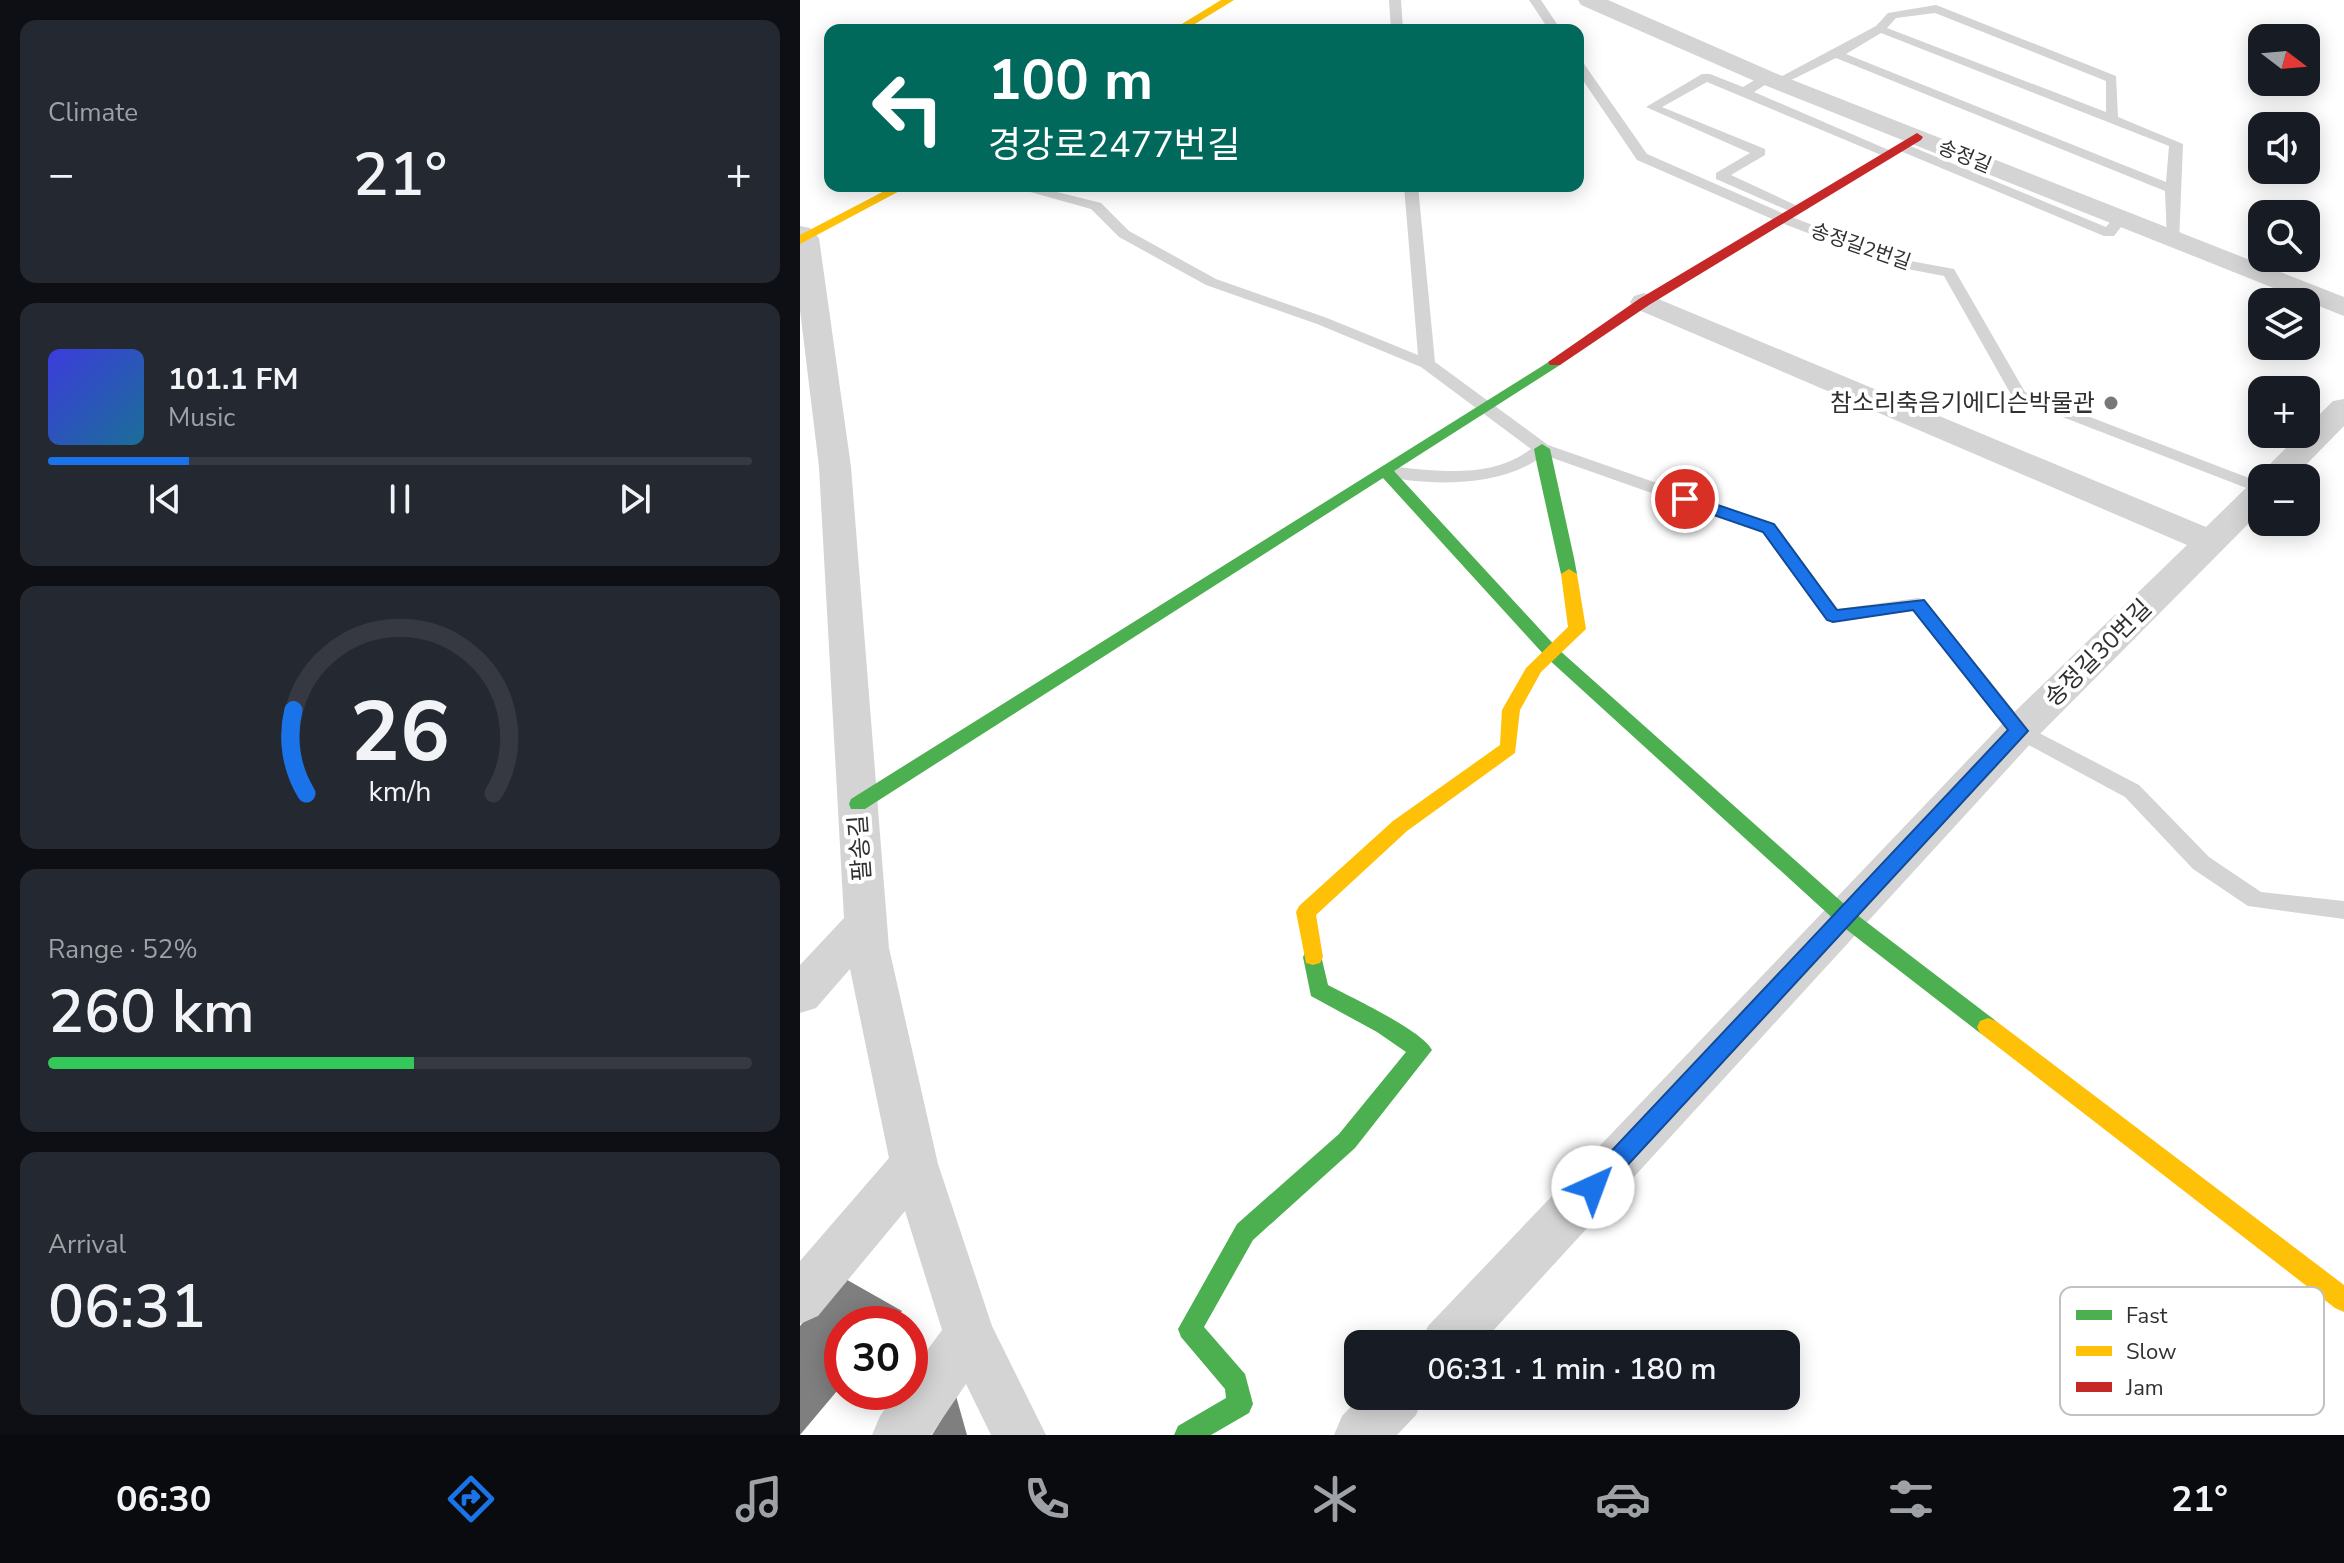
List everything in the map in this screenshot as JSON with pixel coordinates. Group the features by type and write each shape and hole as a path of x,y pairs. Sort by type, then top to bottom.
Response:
{"street":[{"path":"1187,24 1229,0"},
{"name":"송정길","path":"1589,0 1772,80 1904,146 2121,218 2344,307"},
{"path":"858,804 1486,408 1644,302 1904,146"},
{"path":"802,237 891,192"},
{"name":"팔송길","path":"802,237 835,467 867,948 914,1164 969,1335 1019,1435"},
{"path":"1644,302 2211,542"},
{"path":"2289,464 2344,408"},
{"path":"1187,1435 1240,1404 1236,1383 1190,1329 1245,1232 1347,1141 1421,1050 1385,1026 1318,990 1306,912 1400,826 1509,748 1511,710 1535,668 1577,629 1561,525 1551,500 1542,449"},
{"path":"1385,471 1552,653 1845,917 2344,1300"},
{"name":"송정길30번길","path":"1459,1330 2019,731 2248,504"},
{"path":"800,995 865,923"},
{"path":"801,1295 914,1164"},
{"path":"899,1435 969,1335"},
{"path":"1361,1435 1384,1410"}],"lane":[{"path":"1395,0 1397,24"},
{"path":"1535,0 1551,24"},
{"path":"1744,92 1836,54 1880,29 1892,15 1936,9 2112,79 2112,119"},
{"path":"1880,29 2176,144 2172,189 2174,240"},
{"path":"1836,54 2172,189"},
{"name":"송정길2번길","path":"1584,73 1642,157 1791,214 1902,264 1949,272 2019,395 2248,485"},
{"path":"1791,214 1721,176 1760,152 1652,107 1706,77 1904,146"},
{"path":"1040,192 1096,206 1124,234 1211,282 1322,321 1427,364 1542,449 1768,528 1833,616 1918,604 2019,731 2132,791 2201,863 2256,900 2344,910"},
{"path":"1412,192 1427,364"},
{"path":"1385,471 1464,478 1521,465 1542,449"}],"building":[{"path":"842,1277 893,1306 824,1306 824,1406 800,1435 800,1326"},
{"path":"956,1396 967,1435 932,1435"}],"traffic: fast":[{"path":"858,804 1555,362"},
{"path":"1542,449 1569,574"},
{"path":"1385,471 1552,653 1845,917 1988,1027"},
{"path":"1187,1435 1240,1404 1236,1383 1190,1329 1245,1232 1347,1141 1421,1050 1385,1026 1318,990 1313,957"}],"traffic: slow":[{"path":"1187,24 1229,0"},
{"path":"800,240 892,192"},
{"path":"1313,957 1306,912 1400,826 1509,748 1511,710 1535,668 1577,629 1569,574"},
{"path":"1988,1027 2344,1300"}],"traffic: jam":[{"path":"1555,362 1644,302 1917,137"}],"place":[{"name":"참소리축음기에디슨박물관","path":"2111,403"}],"route":[{"path":"1593,1187 2019,731 1918,604 1833,616 1768,528 1685,499"}]}
